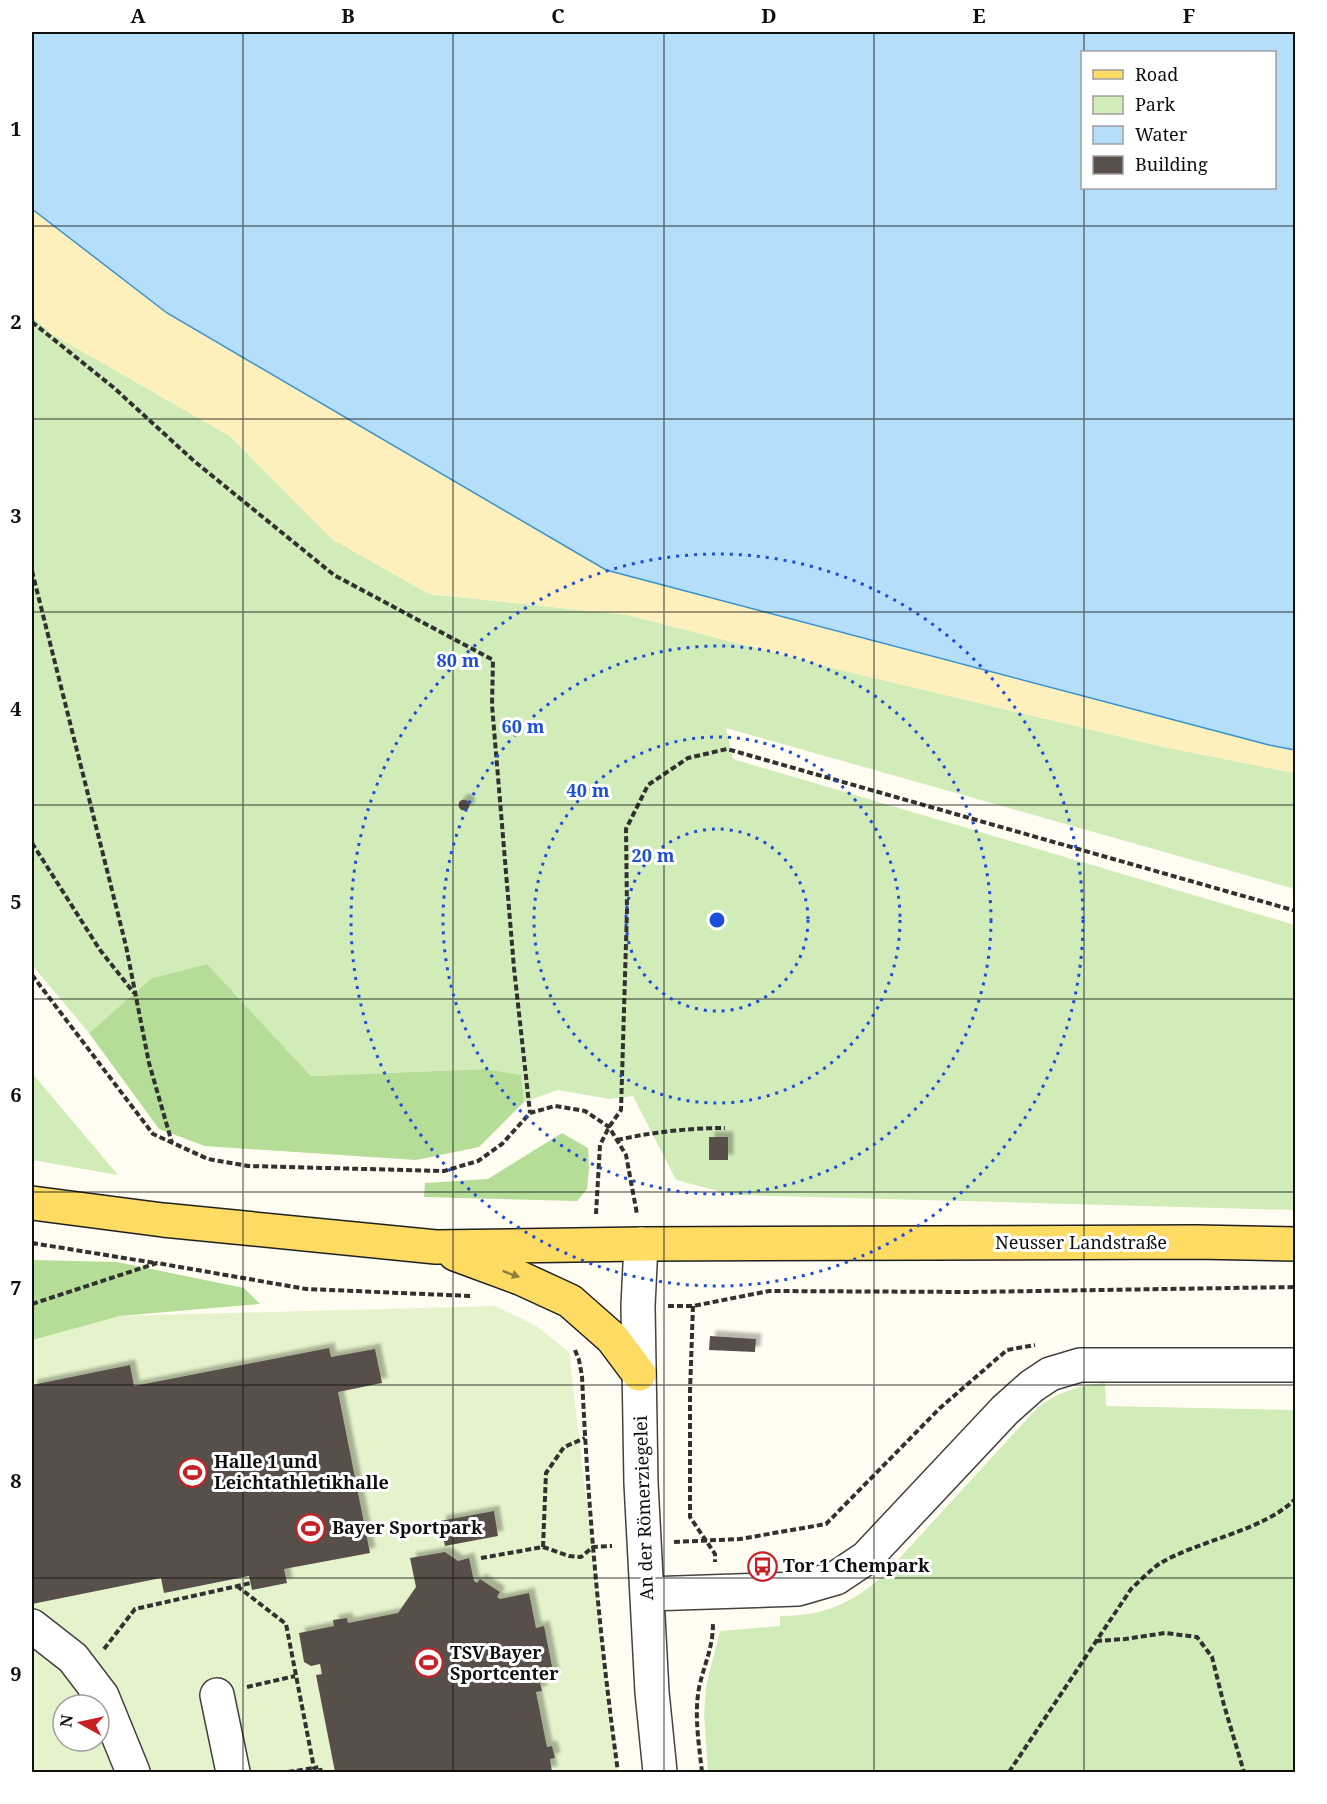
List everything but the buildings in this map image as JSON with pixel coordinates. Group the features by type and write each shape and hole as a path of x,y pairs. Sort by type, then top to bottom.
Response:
{"main road":[{"path":"32,1203 183,1223 436,1247 520,1278 570,1301 612,1338 639,1374"},
{"name":"Neusser Landstraße","path":"436,1247 1197,1242 1296,1244"}],"street":[{"name":"An der Römerziegelei","path":"641,1244 638,1306 641,1483 652,1692 660,1773"},
{"path":"648,1594 798,1589 836,1578 866,1558 1005,1410 1032,1386 1050,1374 1080,1365 1296,1365"},
{"path":"32,1626 74,1658 102,1696 133,1773"},
{"path":"217,1695 233,1773"}],"path":[{"path":"32,322 113,387 194,461 334,575 493,660 492,705 514,968 530,1113"},
{"path":"32,571 126,946 149,1063 172,1144"},
{"path":"609,1126 621,1110 627,910 626,830 648,785 688,758 728,749 1296,911"},
{"path":"32,843 100,950 135,995"},
{"path":"32,975 153,1134 208,1159 248,1166 444,1171 478,1161 502,1144 530,1113 555,1106 585,1111 609,1126 626,1155 634,1189 641,1244"},
{"path":"617,1140 699,1128 725,1128"},
{"path":"32,1243 306,1289 476,1296"},
{"path":"32,1304 157,1263"},
{"path":"638,1306 693,1306 769,1291 970,1292 1296,1287"},
{"path":"693,1306 690,1517 715,1554 713,1637 699,1687 697,1715 702,1773"},
{"path":"481,1558 543,1547 569,1556 581,1557 593,1547 740,1539 826,1524 940,1408 1007,1350 1037,1344"},
{"path":"573,1347 579,1360 582,1376 593,1547 605,1676 618,1773"},
{"path":"543,1547 546,1473 564,1447 585,1438"},
{"path":"1009,1773 1131,1589 1158,1565 1250,1526 1287,1507 1296,1498"},
{"path":"85,1674 135,1609 251,1583"},
{"path":"237,1586 286,1624 314,1768"},
{"path":"1095,1641 1125,1640 1166,1633 1197,1637 1212,1657 1244,1773"},
{"path":"217,1695 295,1676"},
{"path":"288,1773 320,1767 321,1773"}],"green space":[{"path":"32,316 52,334 230,436 332,539 429,594 628,615 845,671 1164,747 1295,773 1295,889 726,728 733,759 1295,925 1295,1210 733,1195 676,1180 633,1096 609,1099 558,1090 524,1102 521,1075 486,1069 311,1076 207,964 152,978 89,1033 32,965"},
{"path":"207,964 311,1076 486,1069 521,1075 524,1102 479,1147 416,1160 205,1146 159,1129 89,1033 152,978"},
{"path":"32,1073 118,1175 32,1160"},
{"path":"562,1133 588,1148 587,1189 577,1201 424,1197 425,1183 488,1179"},
{"path":"32,1260 117,1262 244,1288 260,1304 120,1316 32,1341"},
{"name":"Bayer Sportpark","path":"495,1306 536,1326 569,1352 618,1772 32,1772 32,1340 120,1316"},
{"path":"1105,1383 1106,1406 1295,1410 1295,1772 708,1772 704,1714 706,1686 720,1631 780,1626 780,1616 824,1611 861,1593 885,1574 1038,1407 1070,1390"}],"sand":[{"path":"32,209 167,313 1269,745 1295,750 1295,773 1164,747 845,671 628,615 429,594 332,539 230,436 52,334 32,316"}],"water":[{"path":"32,32 1295,32 1295,750 606,570 167,313 32,209"}],"place":[{"name":"Halle 1 und Leichtathletikhalle","path":"193,1472"},
{"name":"Bayer Sportpark","path":"311,1528"},
{"name":"Tor 1 Chempark","path":"762,1566"},
{"name":"TSV Bayer Sportcenter","path":"429,1663"}]}
